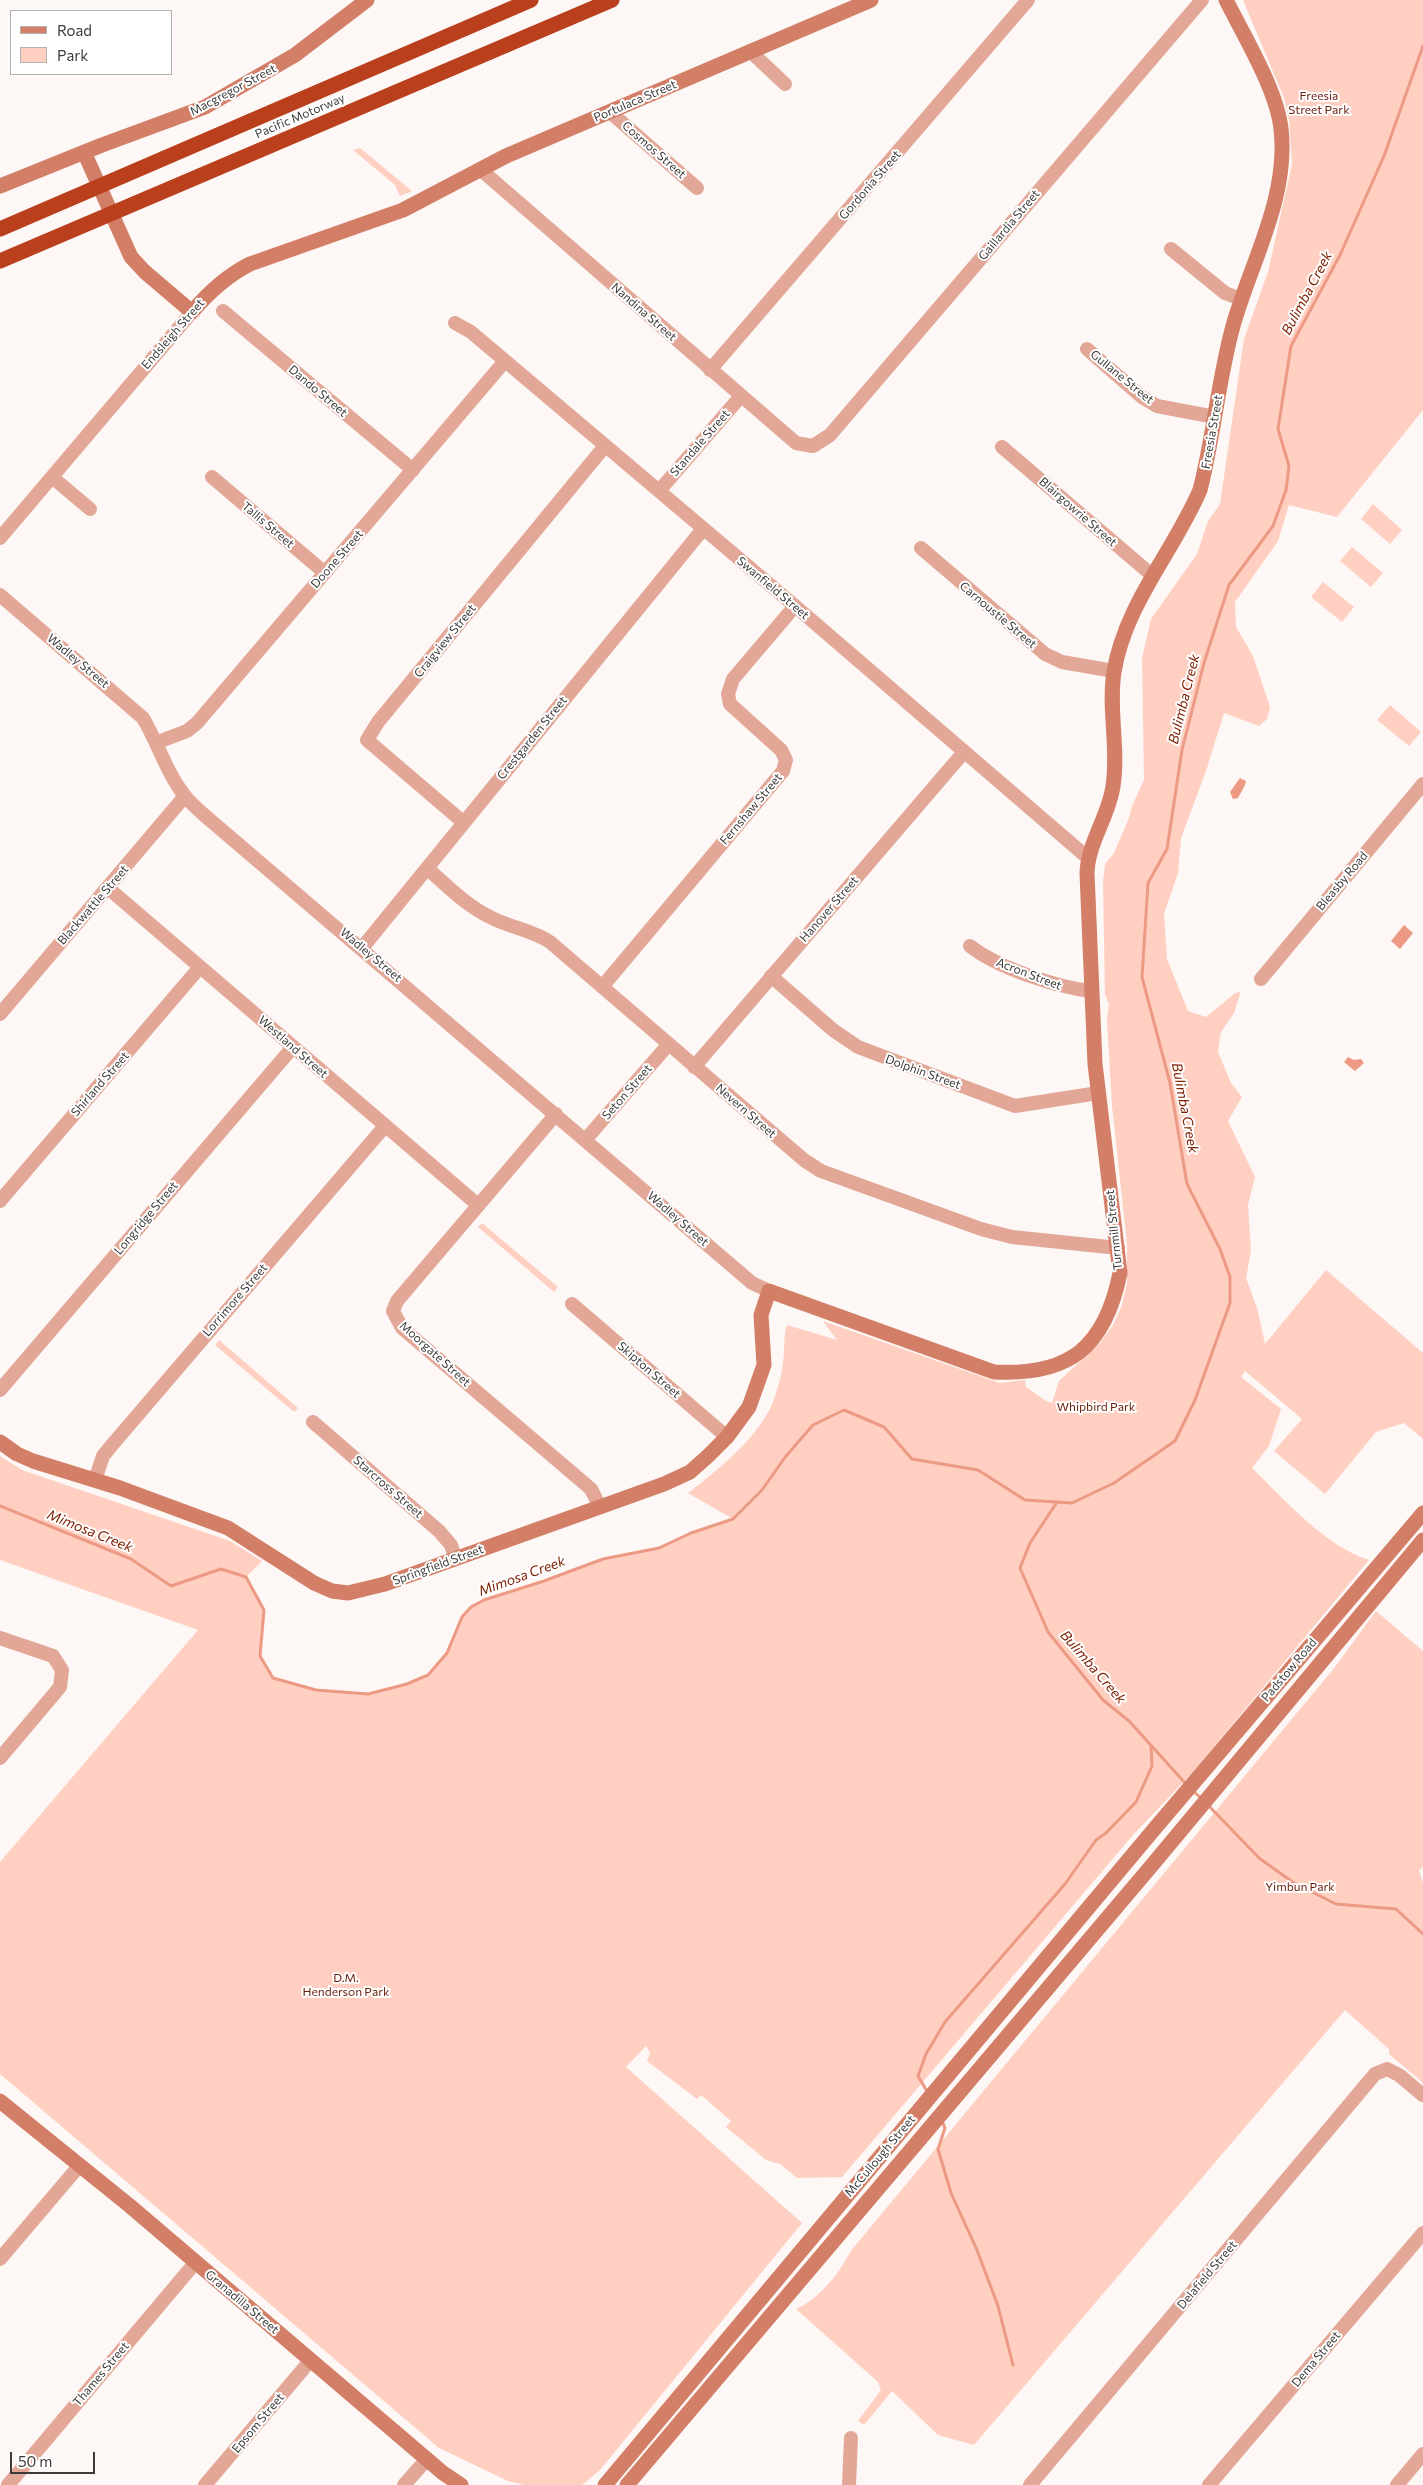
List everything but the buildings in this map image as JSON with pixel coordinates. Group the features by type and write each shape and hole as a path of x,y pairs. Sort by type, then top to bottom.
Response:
{"highway":[{"name":"Pacific Motorway","path":"0,229 531,0"},
{"name":"Pacific Motorway","path":"0,261 612,0"}],"street":[{"name":"Macgregor Street","path":"0,186 84,152 184,116 218,101 295,55 367,0"},
{"name":"Portulaca Street","path":"404,210 480,169 871,0"},
{"name":"Gordonia Street","path":"710,370 1028,0"},
{"name":"Gaillardia Street","path":"813,446 830,435 1202,0"},
{"name":"Freesia Street","path":"1088,858 1108,812 1113,786 1116,758 1114,672 1126,631 1137,604 1189,515 1200,490 1216,417 1224,366 1241,299 1272,209 1280,179 1283,153 1281,127 1274,101 1226,0"},
{"path":"750,51 785,84"},
{"name":"Cosmos Street","path":"610,112 697,188"},
{"path":"84,152 130,257 192,312"},
{"name":"Nandina Street","path":"480,169 796,443 813,446"},
{"name":"Endsleigh Street","path":"0,538 212,289 235,272 404,210"},
{"path":"1171,249 1225,293 1241,299"},
{"name":"Dando Street","path":"223,311 413,470"},
{"name":"Swanfield Street","path":"455,323 471,332 795,606 1088,858"},
{"name":"Gullane Street","path":"1087,349 1142,397 1158,406 1216,417"},
{"name":"Doone Street","path":"158,742 187,731 197,723 506,362"},
{"name":"Standale Street","path":"659,491 741,396"},
{"name":"Craigview Street","path":"463,822 367,740 378,722 605,446"},
{"name":"Blairgowrie Street","path":"1002,447 1153,576"},
{"path":"52,477 90,508"},
{"name":"Tallis Street","path":"212,478 325,573"},
{"name":"Crestgarden Street","path":"362,948 703,529"},
{"name":"Carnoustie Street","path":"920,548 1045,654 1062,662 1114,672"},
{"name":"Wadley Street","path":"0,595 126,701 143,718 158,742 168,769 185,796 210,820 586,1139 752,1283 770,1291"},
{"name":"Fernshaw Street","path":"602,987 783,771 786,760 781,750 730,704 728,694 733,679 795,606"},
{"name":"Hanover Street","path":"694,1066 964,752"},
{"name":"Bleasby Road","path":"1261,979 1423,784"},
{"name":"Blackwattle Street","path":"0,1014 185,796"},
{"name":"Turnmill Street","path":"770,1291 994,1372 1022,1374 1057,1366 1072,1358 1091,1343 1107,1320 1120,1273 1098,1094 1092,991 1088,858"},
{"name":"Nevern Street","path":"427,868 470,906 495,919 535,932 804,1160 821,1172 981,1229 1012,1237 1118,1248"},
{"name":"Westland Street","path":"108,888 478,1205"},
{"name":"Acron Street","path":"970,946 981,955 1048,982 1068,988 1092,991"},
{"name":"Shirland Street","path":"0,1201 200,967"},
{"name":"Dolphin Street","path":"771,976 833,1030 858,1047 1014,1106 1098,1094"},
{"name":"Seton Street","path":"586,1139 668,1045"},
{"name":"Longridge Street","path":"0,1390 293,1047"},
{"name":"Moorgate Street","path":"556,1114 397,1301 393,1311 396,1320 591,1489 600,1507"},
{"name":"Lorrimore Street","path":"95,1480 103,1456 112,1445 385,1126"},
{"name":"Springfield Street","path":"0,1442 16,1454 228,1528 314,1583 332,1591 348,1593 366,1590 664,1484 690,1472 726,1436 749,1407 764,1365 761,1315 770,1291"},
{"name":"Skipton Street","path":"572,1304 726,1436"},
{"name":"Starcross Street","path":"313,1422 439,1532 451,1545 455,1558"},
{"name":"Padstow Road","path":"1156,1827 1423,1513"},
{"name":"Padstow Road","path":"1172,1841 1423,1540"},
{"path":"0,1638 53,1656 62,1670 60,1687 0,1758"},
{"name":"McCullough Street","path":"605,2485 1156,1827"},
{"name":"McCullough Street","path":"627,2485 1172,1841"},
{"name":"Delafield Street","path":"1030,2485 1375,2074 1387,2069 1399,2075 1423,2095"},
{"name":"Granadilla Street","path":"0,2092 24,2118"},
{"name":"Granadilla Street","path":"0,2101 24,2118 310,2361 461,2485"},
{"path":"0,2259 80,2165"},
{"name":"Dema Street","path":"1209,2485 1423,2233"},
{"name":"Thames Street","path":"8,2485 195,2263"},
{"name":"Epsom Street","path":"205,2485 310,2361"},
{"path":"849,2485 851,2438"},
{"path":"1397,2485 1423,2454"},
{"path":"404,2485 427,2459"}],"green space":[{"path":"1243,0 1423,0 1423,410 1337,517 1289,505 1278,541 1235,602 1236,627 1253,656 1270,707 1267,719 1259,726 1224,713 1206,771 1181,838 1178,873 1164,914 1167,959 1188,1011 1206,1017 1234,994 1241,991 1234,1013 1221,1032 1218,1052 1231,1083 1242,1097 1228,1121 1255,1177 1248,1205 1251,1251 1246,1278 1257,1308 1265,1344 1326,1270 1423,1353 1423,1439 1404,1423 1376,1432 1325,1494 1274,1451 1302,1419 1245,1371 1241,1377 1281,1409 1269,1446 1252,1468 1306,1521 1353,1554 1369,1560 1193,1772 1133,1835 842,2177 797,2178 780,2164 766,2160 726,2127 731,2121 701,2095 697,2099 647,2061 650,2053 646,2046 626,2067 802,2223 600,2470 582,2485 524,2485 508,2481 439,2448 0,2074 0,1862 198,1630 0,1560 0,1456 22,1470 230,1541 262,1561 246,1577 264,1610 260,1656 273,1678 316,1690 368,1694 407,1684 428,1675 447,1653 462,1617 471,1607 484,1600 544,1581 603,1559 659,1548 691,1533 733,1519 688,1493 740,1449 752,1436 771,1408 783,1367 787,1325 837,1340 823,1321 1000,1383 1025,1380 1026,1387 1052,1403 1059,1381 1100,1343 1113,1325 1122,1305 1127,1283 1127,1244 1112,1106 1107,1020 1109,1004 1105,995 1103,882 1105,864 1114,853 1144,780 1142,658 1151,619 1197,554 1208,521 1220,504 1244,339 1268,272 1292,164 1289,120 1284,98"},
{"path":"360,148 412,191 400,196 395,185 353,150"},
{"path":"1373,504 1402,530 1390,544 1361,519"},
{"path":"1352,547 1383,573 1371,587 1340,561"},
{"path":"1323,582 1354,607 1342,622 1311,597"},
{"path":"1390,705 1421,732 1409,746 1377,720"},
{"path":"482,1223 558,1287 554,1292 478,1227"},
{"path":"219,1340 298,1408 294,1412 215,1345"},
{"name":"Yimbun Park","path":"1376,1611 1423,1651 1423,1866 1419,1871 1423,1883 1423,2083 1389,2054 1389,2049 1345,2010 974,2445 938,2435 892,2391 864,2425 858,2421 881,2390 878,2382 796,2309 820,2293 828,2285 850,2252 1335,1667"}],"shaded area":[{"path":"1240,778 1246,781 1244,787 1238,798 1233,799 1230,792"},
{"path":"1404,925 1413,933 1400,949 1391,941"},
{"path":"1348,1057 1354,1060 1361,1059 1364,1063 1355,1071 1344,1062"}],"waterway":[{"name":"Bulimba Creek","path":"0,1506 131,1559 171,1586 221,1569 246,1577 264,1610 260,1656 273,1678 316,1690 368,1694 407,1684 428,1675 447,1653 462,1617 471,1607 484,1600 544,1581 603,1559 659,1548 691,1533 733,1519 762,1490 786,1456 813,1425 844,1410 884,1427 912,1459 978,1470 1025,1500 1072,1503 1114,1483 1175,1441 1195,1400 1230,1303 1230,1277 1220,1249 1187,1184 1170,1083 1142,977 1148,883 1167,849 1182,750 1204,663 1229,585 1273,526 1286,490 1289,466 1278,429 1291,346 1340,255 1384,156 1423,46"},
{"name":"Bulimba Creek","path":"1057,1502 1030,1543 1020,1568 1048,1632 1103,1700 1129,1721 1186,1784"},
{"path":"928,2093 918,2076 926,2054 945,2022 1065,1884 1096,1840 1106,1833 1136,1802 1152,1766 1151,1747"},
{"name":"Bulimba Creek","path":"1192,1790 1202,1799"},
{"name":"Bulimba Creek","path":"1208,1805 1259,1858 1294,1883 1336,1904 1396,1909 1423,1934"},
{"path":"942,2121 945,2128 938,2149 951,2193 977,2250 998,2306 1013,2365"}],"park label":[{"name":"Freesia Street Park","path":"1319,103"},
{"name":"Whipbird Park","path":"1096,1407"},
{"name":"D.M. Henderson Park","path":"346,1985"}],"water label":[{"name":"Mimosa Creek","path":"90,1531"},
{"name":"Mimosa Creek","path":"522,1576"}]}
